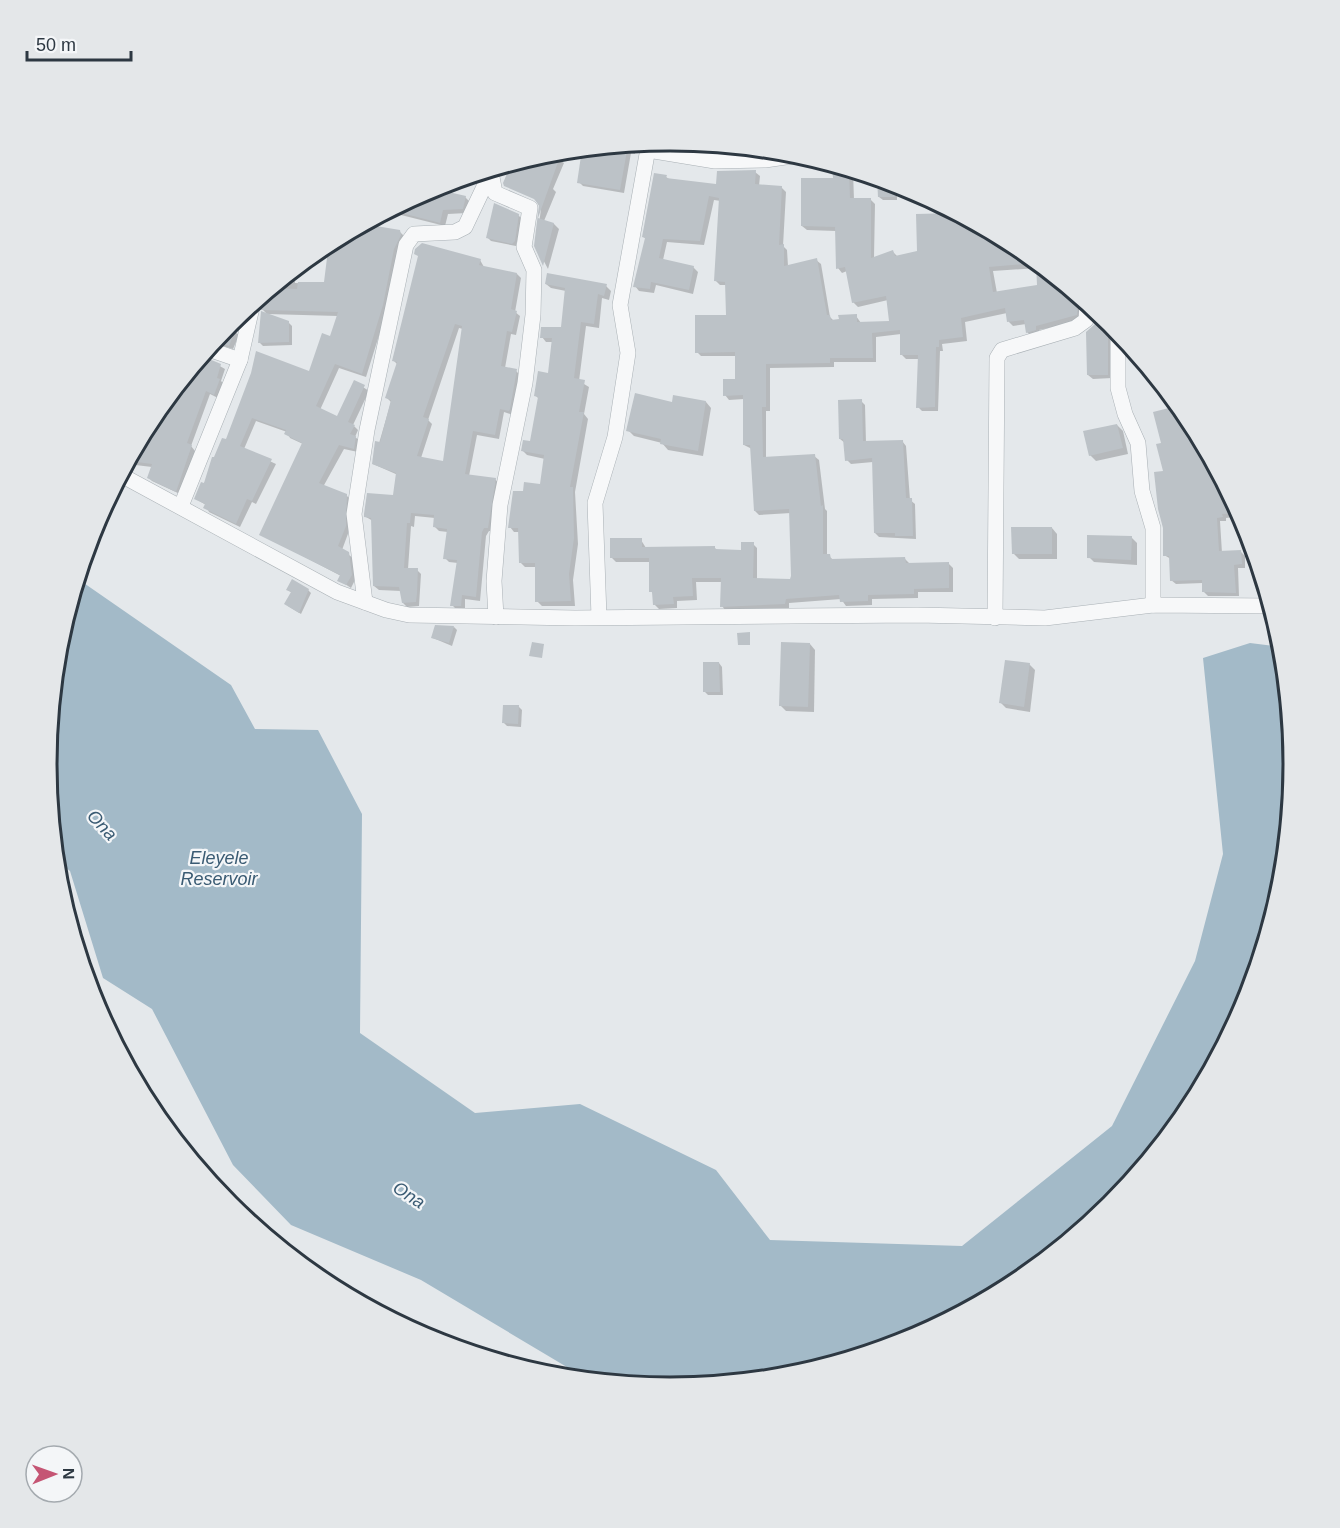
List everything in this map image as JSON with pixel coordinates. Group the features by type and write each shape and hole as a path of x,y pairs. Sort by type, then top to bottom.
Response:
{"street":[{"path":"671,151 715,161 769,159"},
{"path":"599,617 594,510 615,437 628,353 620,305 648,152"},
{"path":"492,178 495,194 530,208 524,247 534,270 533,315 525,383 500,505 494,581 496,617"},
{"path":"365,602 354,514 367,430 406,245 414,234 455,232 465,228 487,180"},
{"path":"995,618 997,358 1002,350 1075,328 1086,320 1086,315"},
{"path":"181,506 240,360 249,319"},
{"path":"1118,347 1118,388 1125,414 1138,443 1142,491 1153,528 1153,605"},
{"path":"217,352 240,360"},
{"path":"128,478 337,592 410,615 1045,618 1153,605 1262,606"}],"water":[{"name":"Eleyele Reservoir","path":"85,584 231,685 255,729 318,730 362,814 360,1033 475,1113 580,1104 716,1170 770,1240 962,1246 1112,1126 1195,961 1223,854 1203,658 1250,643 1271,646 1278,684 1282,724 1282,804 1278,844 1262,923 1236,999 1220,1035 1180,1105 1156,1137 1131,1168 1074,1225 1011,1274 976,1295 941,1314 867,1344 829,1356 750,1372 670,1377 630,1376 569,1368 421,1280 291,1225 233,1165 152,1009 103,978 70,871 66,868 58,804 58,724 69,644"}],"building":[{"path":"627,152 620,190 577,183 581,158"},
{"path":"558,162 538,218 554,223 543,266 534,246 539,205 534,199 504,186 507,173"},
{"path":"756,170 755,184 782,186 779,245 784,244 784,266 817,258 827,315 830,315 831,320 839,319 838,315 857,314 857,322 889,321 886,296 852,303 845,267 836,269 835,227 801,226 801,178 833,178 833,173 849,178 850,198 871,198 871,258 893,250 895,256 917,251 916,214 940,213 977,233 1024,264 989,267 993,292 1037,285 1036,273 1078,307 1077,315 1036,326 1036,330 1026,333 1024,320 1007,322 1005,308 961,318 963,337 939,340 939,347 936,347 935,407 916,408 918,355 900,355 900,330 872,333 873,358 830,358 830,363 766,364 766,407 762,407 763,457 815,454 821,506 823,505 823,554 830,554 831,559 905,557 906,563 949,562 949,588 914,589 914,594 868,595 868,601 840,602 839,595 786,599 785,604 720,607 721,578 692,578 693,596 673,597 674,604 653,605 652,592 649,592 649,558 610,558 610,538 642,538 642,547 715,546 715,549 741,550 741,542 754,542 753,578 790,579 791,576 789,509 754,511 750,445 743,445 743,395 723,396 723,379 735,379 735,352 695,353 695,315 726,315 725,282 714,281 719,198 709,196 700,241 663,239 659,258 694,266 689,290 651,282 650,289 633,287 645,238 642,237 654,173 667,175 666,178 716,184 717,171"},
{"path":"878,188 895,194 895,197 878,197"},
{"path":"450,192 466,196 463,209 443,210 440,223 401,213"},
{"path":"494,203 519,214 515,241 512,244 486,238"},
{"path":"377,226 400,230 401,235 394,249 383,305 362,374 335,364 316,406 337,416 354,380 365,385 348,422 355,425 350,434 356,436 354,449 339,445 319,483 347,494 346,526 338,546 349,552 352,575 346,585 337,581 340,575 259,535 302,443 284,434 286,430 252,418 240,446 272,459 252,501 247,499 236,524 203,508 205,504 194,499 201,482 204,483 212,457 222,438 226,439 251,373 256,351 309,371 322,333 330,336 338,312 261,310 261,308 284,288 297,289 298,282 324,282 327,255"},
{"path":"422,243 481,259 479,265 517,273 511,309 517,311 512,332 507,331 501,366 517,369 510,409 509,411 500,409 495,435 473,431 465,474 496,478 488,528 484,528 482,532 476,597 462,595 461,606 450,606 457,560 443,559 447,529 433,527 434,515 411,513 410,523 407,523 404,568 418,568 417,593 416,602 402,603 399,587 373,586 371,518 364,517 367,493 393,495 396,473 372,464 375,441 380,442 391,400 385,398 397,362 392,361 418,256 414,254 415,249","holes":["455,324 462,326 443,461 417,456 429,419 423,417"]},
{"path":"547,273 607,284 604,296 598,294 594,324 581,322 574,378 585,380 579,412 584,412 570,487 573,487 574,538 569,574 571,601 535,602 535,563 519,563 518,528 508,528 513,491 523,491 524,482 540,484 544,455 521,451 523,440 530,441 538,397 534,396 538,371 548,373 552,338 540,338 541,327 561,327 565,288 545,284"},
{"path":"261,311 289,321 289,342 258,343"},
{"path":"1095,324 1108,336 1108,375 1087,375 1086,332"},
{"path":"234,334 229,346 224,344"},
{"path":"210,359 221,364 217,378 220,379 214,395 206,391 187,443 192,445 176,492 147,478 152,464 136,462 160,423"},
{"path":"635,393 672,402 673,395 706,401 698,451 660,444 661,439 626,431"},
{"path":"862,399 863,441 903,440 906,498 912,498 913,536 874,533 872,458 845,461 843,439 839,439 838,400"},
{"path":"1169,408 1180,423 1220,493 1229,514 1222,514 1223,517 1217,518 1219,551 1241,550 1242,564 1234,565 1236,593 1202,592 1202,580 1170,581 1169,556 1163,556 1163,528 1158,509 1154,472 1163,471 1156,444 1161,443 1153,412"},
{"path":"1117,424 1123,448 1089,456 1083,431"},
{"path":"1011,527 1052,527 1052,554 1012,554"},
{"path":"1087,535 1132,536 1131,560 1087,558"},
{"path":"292,579 309,589 299,613 284,604 291,592 286,590"},
{"path":"435,625 454,626 449,643 431,638"},
{"path":"750,632 750,645 738,645 737,633"},
{"path":"532,642 544,644 542,658 529,656"},
{"path":"781,642 810,643 808,707 779,706"},
{"path":"1005,660 1030,663 1024,707 999,703"},
{"path":"703,662 719,662 720,692 703,692"},
{"path":"503,705 519,705 518,724 502,723"}],"water label":[{"name":"Ona","path":"102,825"},
{"name":"Ona","path":"409,1195"}]}
